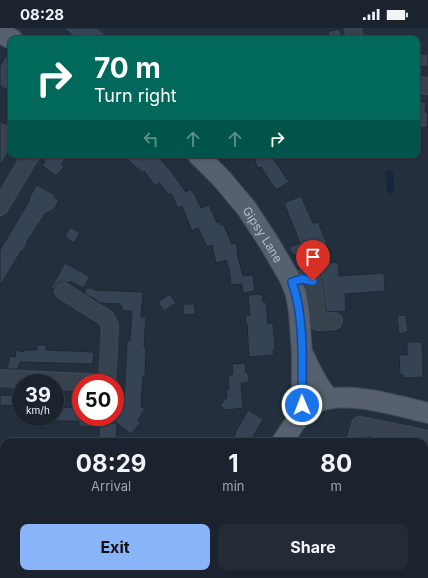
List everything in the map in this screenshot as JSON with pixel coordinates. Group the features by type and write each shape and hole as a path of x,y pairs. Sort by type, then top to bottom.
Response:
{"main road":[{"name":"Gipsy Lane","path":"206,158 247,209 292,282 299,312 302,353 302,414"},
{"name":"Gipsy Lane","path":"302,353 314,378 329,398"},
{"path":"285,438 302,414 314,404 329,398 351,397 428,413"}],"street":[{"path":"0,208 29,158"},
{"path":"292,282 302,279 313,281 318,322 334,321"},
{"path":"62,291 106,318 110,326 107,374"},
{"path":"0,378 72,381"},
{"path":"357,438 360,425 423,438"}],"water":[{"path":"389,170 393,172 394,191 391,194 387,192 385,172"}],"building":[{"path":"64,28 97,28 107,36 73,36"},
{"path":"339,29 341,36 329,36 328,32"},
{"path":"8,53 8,90 0,86 0,66"},
{"path":"420,54 428,54 428,67 420,66"},
{"path":"420,101 426,102 425,112 428,113 427,127 420,128"},
{"path":"0,121 8,125 8,152 0,166"},
{"path":"46,158 66,158 61,164 64,167 56,176 42,165 45,162 44,161"},
{"path":"126,158 159,158 168,167 186,192 191,189 201,208 209,205 217,223 219,222 221,225 223,224 232,244 236,243 243,276 253,275 255,291 243,293 242,284 231,285 229,267 226,260 216,263 212,245 207,247 198,228 192,231 182,206 178,208 171,193 169,195 159,183 155,186 144,171 143,173"},
{"path":"255,158 273,158 289,182 276,190 261,167 257,168"},
{"path":"37,185 55,195 54,197 59,200 55,208 45,214 0,286 0,250"},
{"path":"301,196 313,223 318,222 326,239 331,263 338,262 339,276 384,273 385,291 345,294 346,311 326,312 322,280 318,273 316,253 299,260 297,254 293,255 289,247 300,243 284,203"},
{"path":"70,227 80,233 74,243 65,237"},
{"path":"65,263 90,277 83,288 70,281 69,283 59,282 54,289 51,288"},
{"path":"85,288 94,288 94,290 143,292 141,317 146,317 144,347 146,347 145,376 143,376 141,407 145,409 138,420 141,422 131,434 121,426 124,426 127,341 130,341 132,311 122,311 122,306 120,306 120,304 101,303 85,294"},
{"path":"170,294 176,303 164,311 158,302"},
{"path":"262,294 263,302 266,302 268,324 273,323 274,355 249,357 245,315 250,315 248,295"},
{"path":"183,304 194,304 195,314 184,315"},
{"path":"406,315 408,332 399,334 397,316"},
{"path":"407,342 422,342 423,377 403,378 403,375 400,375 399,355 407,355"},
{"path":"37,345 46,345 46,350 94,352 93,364 20,362 18,369 7,369 10,356 15,357 16,350 24,352 24,350 37,350"},
{"path":"245,363 249,382 241,383 243,408 226,410 220,406 227,397 226,390 229,389 228,377 233,374 232,364"},
{"path":"0,395 12,396 12,406 0,405"},
{"path":"64,407 72,408 72,421 64,421"},
{"path":"248,410 263,419 252,438 233,438"},
{"path":"99,426 117,426 116,438 99,438"}],"route":[{"path":"302,405 302,353 299,312 292,282 302,279 313,281"}]}
